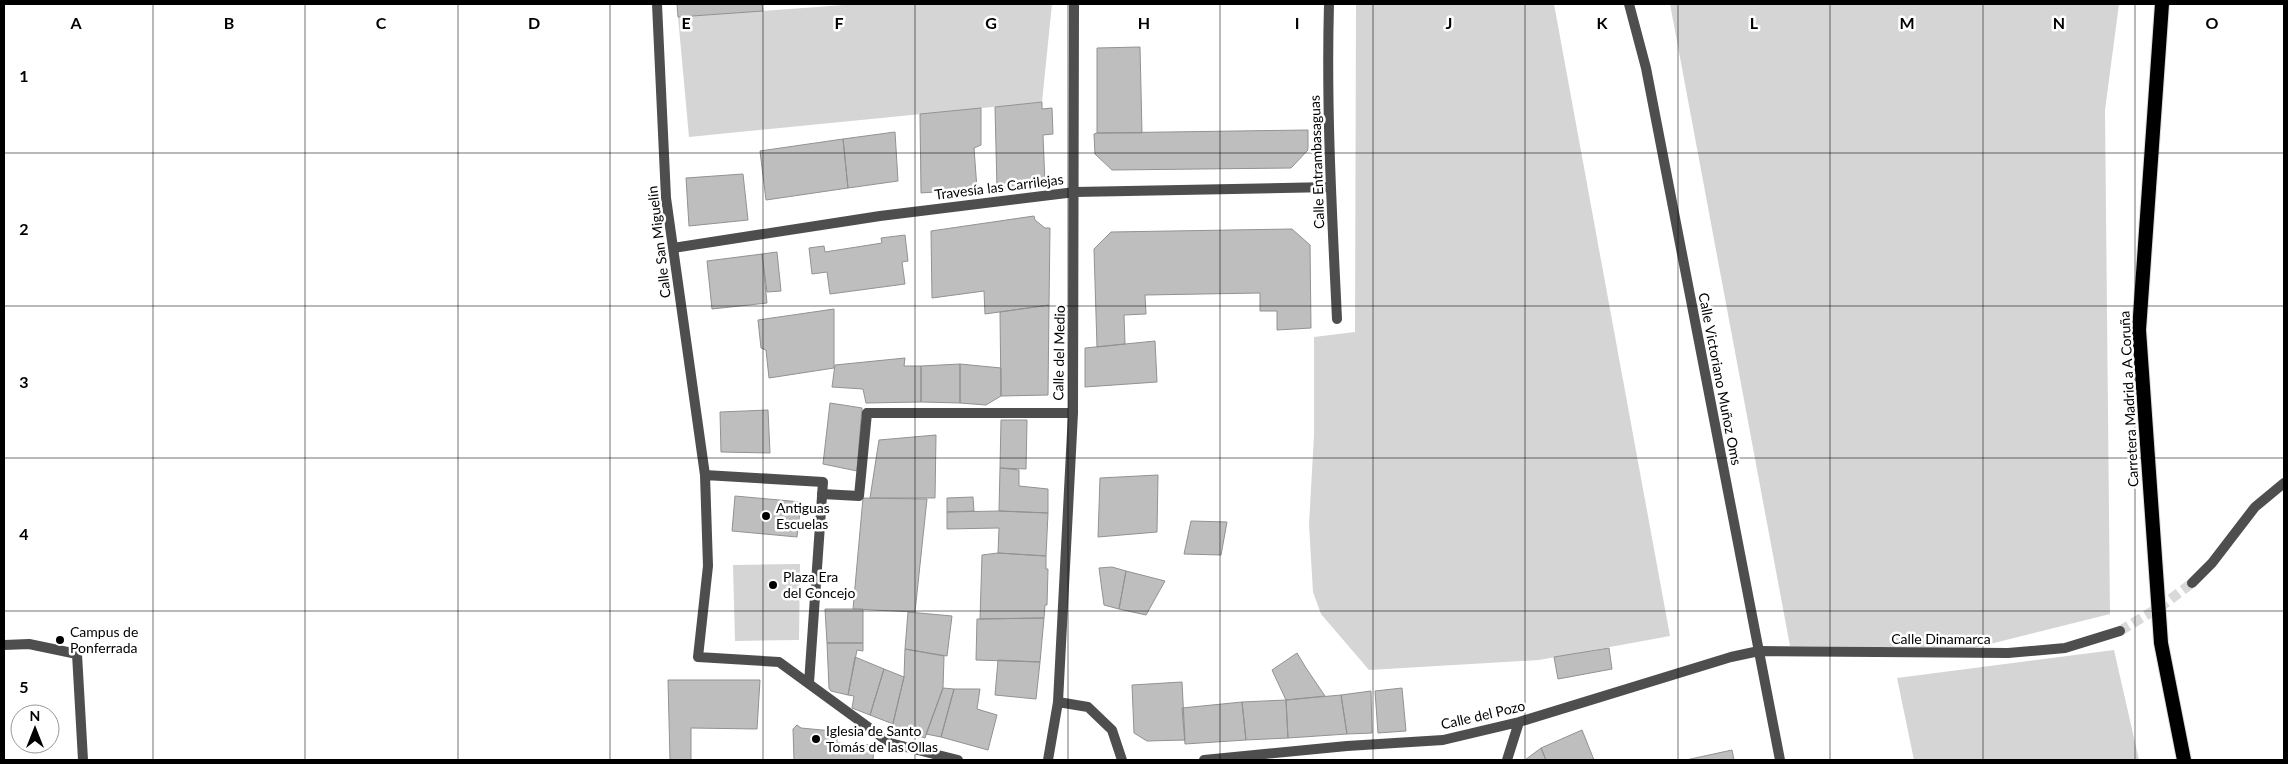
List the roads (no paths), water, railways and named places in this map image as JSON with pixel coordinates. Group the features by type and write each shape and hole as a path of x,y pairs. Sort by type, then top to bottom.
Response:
{"highway":[{"name":"Carretera Madrid a A Coruña","path":"2162,4 2139,330 2161,643 2184,760"}],"street":[{"name":"Calle San Miguelín","path":"657,4 666,198 705,475"},
{"name":"Calle del Medio","path":"1048,760 1058,702 1072,413 1075,192 1074,4"},
{"name":"Calle Entrambasaguas","path":"1329,4 1328,52 1336,319"},
{"name":"Calle Victoriano Muñoz Oms","path":"1629,4 1646,68 1780,760"},
{"name":"Travesía las Carrilejas","path":"673,248 880,216 1075,192 1331,187"},
{"path":"822,494 859,496 867,413 1072,413"},
{"path":"810,683 823,482 705,475 708,566 698,657 779,662 890,743 958,760"},
{"path":"2192,583 2212,563 2254,507 2284,483"},
{"name":"Calle Dinamarca","path":"1759,652 2008,653 2065,648 2120,631"},
{"path":"4,645 29,644 77,654 83,760"},
{"name":"Calle del Pozo","path":"1204,760 1338,746 1443,740 1519,722 1730,657 1759,652"},
{"path":"1058,702 1088,707 1112,730 1122,760"},
{"path":"1507,760 1519,722"}],"tunnel":[{"path":"2120,631 2163,605 2192,583"}],"place":[{"name":"Antiguas Escuelas","path":"766,516"},
{"name":"Plaza Era del Concejo","path":"773,585"},
{"name":"Campus de Ponferrada","path":"60,640"},
{"name":"Iglesia de Santo Tomás de las Ollas","path":"816,739"}]}
